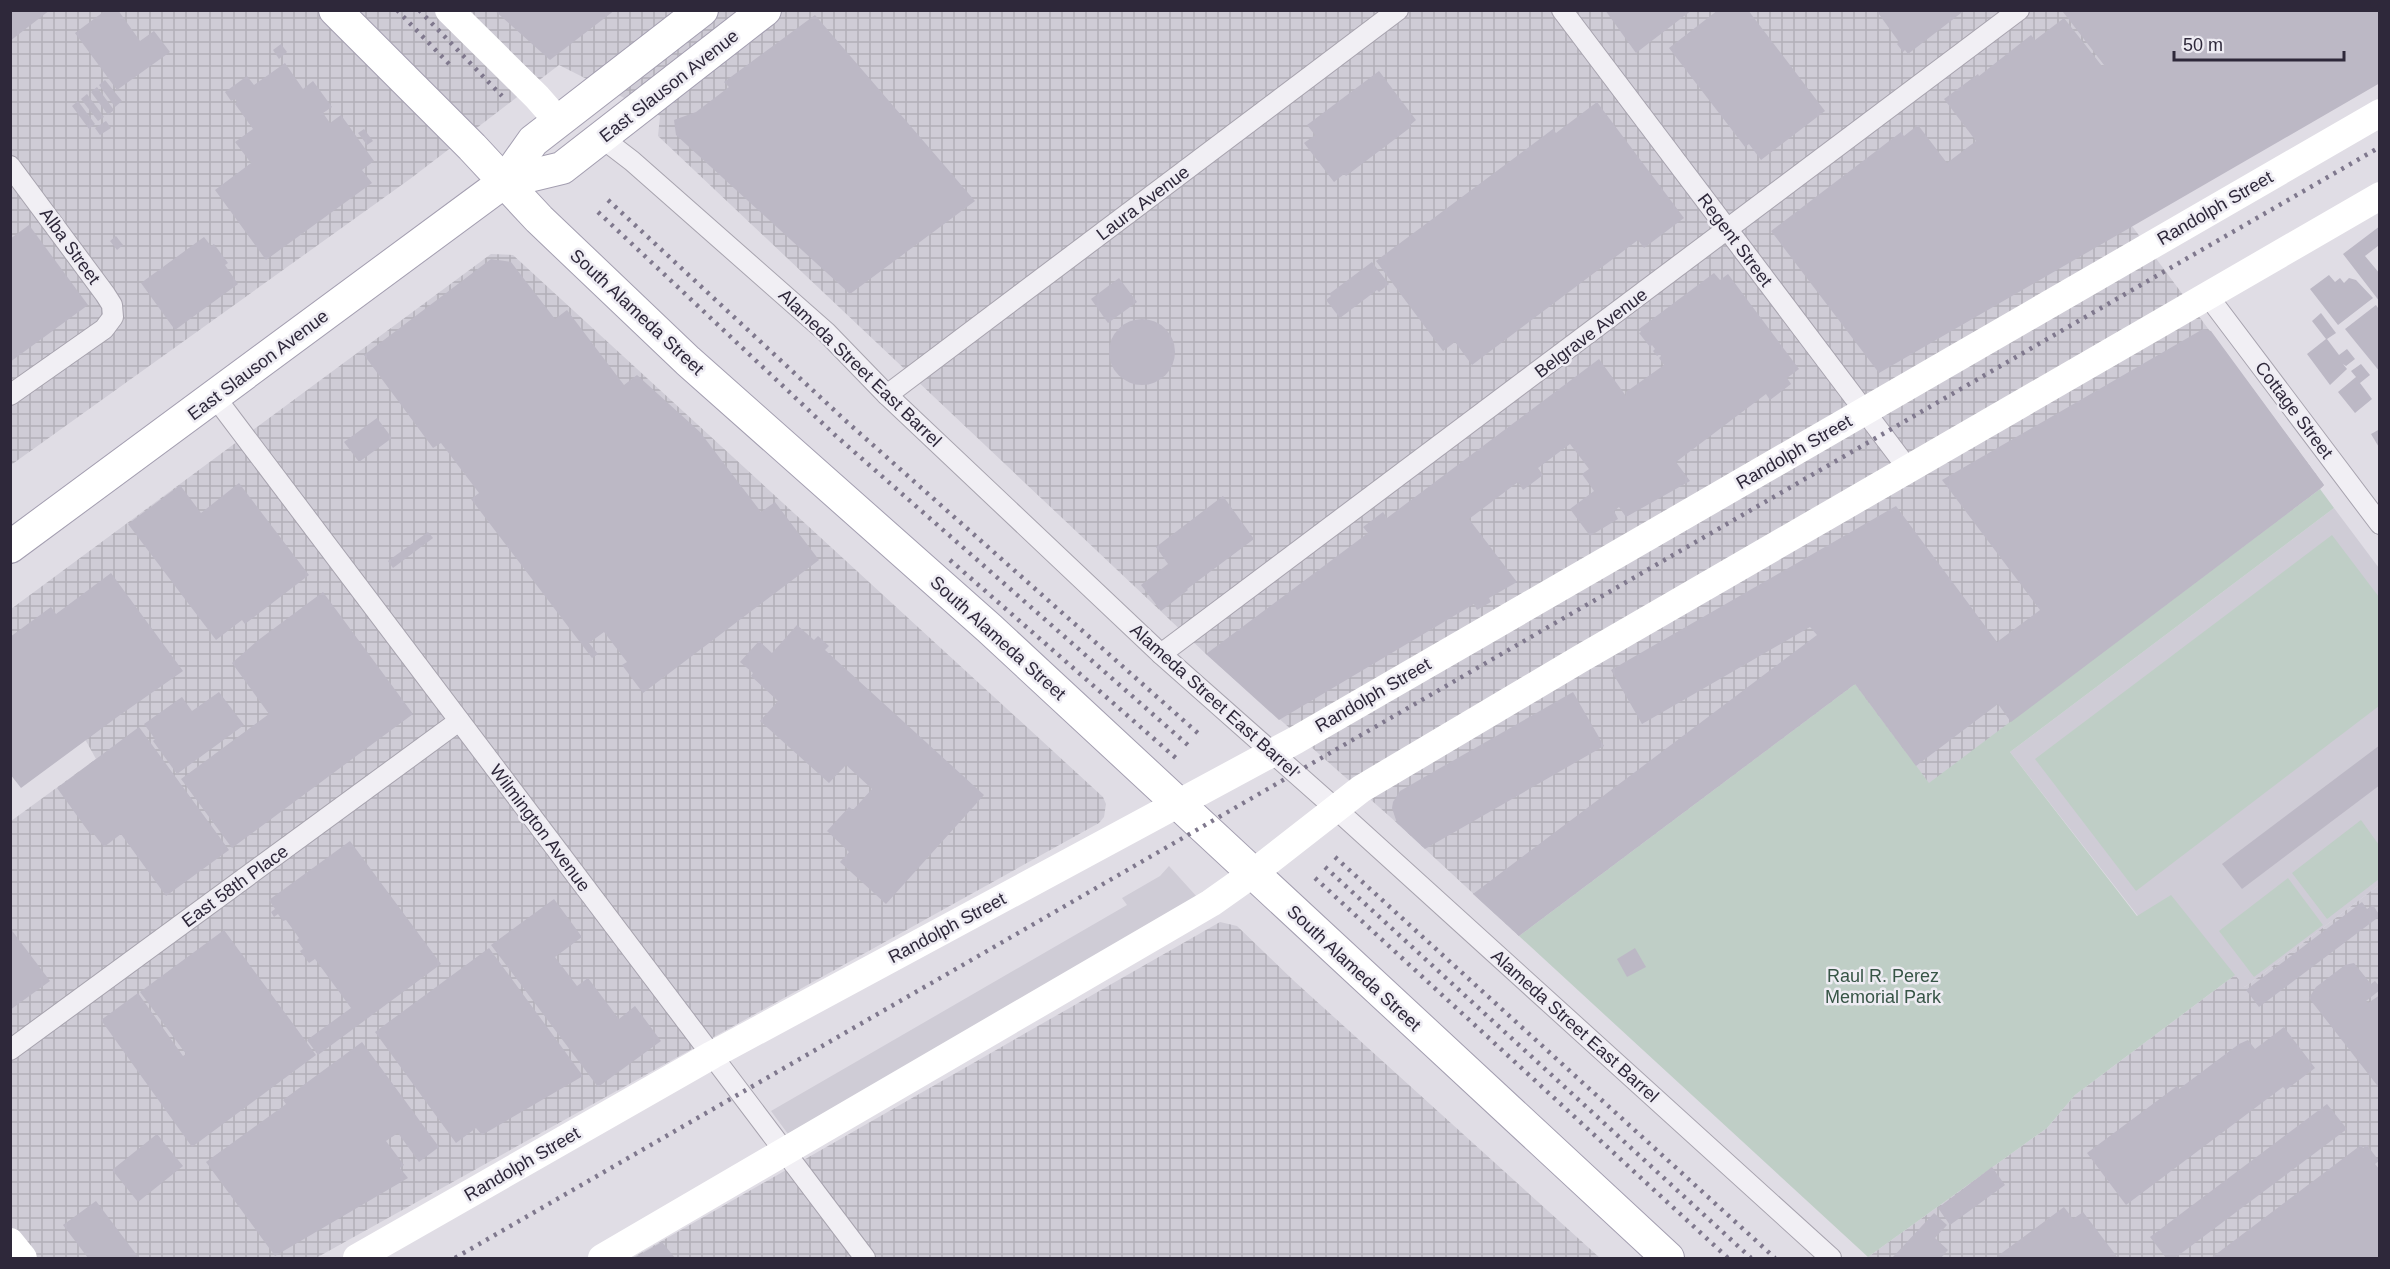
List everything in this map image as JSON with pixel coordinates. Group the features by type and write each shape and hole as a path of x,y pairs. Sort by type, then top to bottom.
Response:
{"main road":[{"name":"South Alameda Street","path":"335,10 472,147 539,219 688,362 989,628 1668,1258"},
{"name":"East Slauson Avenue","path":"10,547 504,182 533,141 702,10"},
{"name":"East Slauson Avenue","path":"504,182 562,168 765,10"}],"street":[{"path":"449,10 558,121"},
{"name":"Laura Avenue","path":"887,395 1398,10"},
{"name":"Regent Street","path":"1562,10 1909,470"},
{"name":"Belgrave Avenue","path":"1161,654 1728,231 2019,10"},
{"name":"Randolph Street","path":"357,1258 712,1055 1273,753 2379,113"},
{"name":"Alameda Street East Barrel","path":"602,138 632,161 826,332 887,395 1161,654 1336,809 1831,1258"},
{"name":"Alba Street","path":"10,166 112,305 113,317 104,330 10,395"},
{"path":"603,1258 1211,903 1361,789 1580,659 2379,196"},
{"name":"Cottage Street","path":"2208,296 2379,524"},
{"name":"Wilmington Avenue","path":"215,397 866,1258"},
{"name":"East 58th Place","path":"10,1050 459,721"},
{"path":"10,1242 23,1258"}],"shaded area":[{"path":"11,11 2379,11 2132,226 2324,485 1929,784 1854,685 1519,936 1397,823 1206,654 658,136 660,116 559,65 410,179 11,465"},
{"path":"491,254 513,255 1103,797 1106,804 1104,817 1099,823 316,1258 11,1258 11,821 96,759 86,741 11,639 11,609"},
{"path":"2334,508 2379,568 2379,885 2245,987 2138,916 2010,752"},
{"path":"1169,866 1198,898 788,1134 771,1111 1127,905 1122,898 1160,876"},
{"path":"2379,885 2379,1258 1868,1257 2047,1128 2075,1095 2235,975 2245,987"},
{"path":"1220,922 1237,926 1293,980 1600,1258 632,1258"}],"green space":[{"name":"Raul R. Perez Memorial Park","path":"2320,489 2334,508 2010,752 2137,916 2171,895 2235,975 2075,1095 2047,1128 1868,1257 1519,936 1855,684 1929,783"},
{"path":"2332,535 2379,597 2379,706 2136,891 2035,759"},
{"path":"2361,820 2379,845 2379,879 2327,919 2292,873"},
{"path":"2288,878 2323,925 2254,977 2219,931"}],"building":[{"path":"10,10 50,10 10,41"},
{"path":"106,10 118,10 140,41 154,31 170,52 117,90 75,33"},
{"path":"494,10 615,10 550,60"},
{"path":"1605,10 1692,10 1636,53"},
{"path":"1718,10 1748,10 1825,111 1761,160 1749,144 1745,147 1669,48"},
{"path":"1876,10 1965,10 1908,54 1905,50 1903,52 1897,44 1899,42"},
{"path":"2065,10 2380,10 2380,83 1879,373 1771,231 1901,132 1904,136 1918,125 1947,163 1976,141 1944,99 1978,74 1979,76 2031,35 2035,40 2064,18 2102,66 2104,65 2063,12"},
{"path":"815,15 975,201 850,294 676,135 674,120 696,112 729,87 724,82"},
{"path":"281,44 287,52 279,59 273,50"},
{"path":"285,63 303,89 313,81 332,107 323,113 330,123 341,115 374,161 362,170 372,183 266,260 215,190 251,163 235,142 253,129 235,104 237,102 235,99 231,101 225,92 247,76 254,85"},
{"path":"1379,71 1416,120 1410,125 1411,127 1346,176 1344,174 1334,182 1304,143 1315,135 1307,125"},
{"path":"105,80 122,101 115,107 99,85"},
{"path":"97,87 114,110 108,115 91,92"},
{"path":"87,94 104,117 98,121 81,99"},
{"path":"78,101 95,124 89,129 72,106"},
{"path":"1597,102 1684,218 1644,248 1638,240 1472,365 1455,342 1443,351 1376,261 1553,129 1556,133"},
{"path":"106,121 111,128 100,135 95,128"},
{"path":"364,129 373,141 367,145 358,133"},
{"path":"29,225 88,305 10,362 10,239"},
{"path":"2380,226 2380,247 2378,246 2365,256 2380,274 2380,302 2343,254"},
{"path":"116,236 123,245 117,250 110,241"},
{"path":"204,237 211,246 214,244 228,263 225,265 238,284 175,330 141,283"},
{"path":"491,259 511,262 555,319 567,310 624,385 637,375 700,432 761,512 775,502 819,560 643,693 622,665 627,662 604,632 589,643 598,654 592,658 471,499 479,493 441,443 433,448 364,355"},
{"path":"1372,262 1389,284 1379,292 1377,290 1340,318 1326,300 1331,296 1329,294"},
{"path":"1714,273 1720,280 1728,274 1799,369 1787,378 1791,384 1770,400 1766,394 1676,462 1690,481 1626,517 1619,507 1614,511 1618,519 1590,536 1570,509 1594,491 1582,474 1589,469 1570,444 1538,468 1543,475 1523,490 1518,482 1469,519 1517,582 1489,598 1491,602 1477,610 1474,604 1279,720 1206,654 1368,533 1363,527 1383,512 1387,518 1599,359 1626,396 1626,392 1664,365 1659,358 1660,354 1657,356 1652,345 1650,347 1639,333 1641,332 1639,329"},
{"path":"2329,275 2335,282 2340,278 2344,283 2349,278 2356,280 2373,298 2338,325 2310,289"},
{"path":"1119,278 1137,302 1108,323 1091,299"},
{"path":"2376,305 2380,311 2380,372 2345,329"},
{"path":"2321,313 2336,333 2327,339 2339,355 2347,349 2355,359 2346,366 2343,364 2347,369 2330,385 2307,354 2326,339 2312,321"},
{"path":"1142,319 1155,322 1165,329 1172,339 1175,352 1172,365 1165,375 1155,382 1142,385 1129,382 1119,375 1112,365 1109,352 1112,339 1119,329 1129,322"},
{"path":"2203,329 2211,331 2324,485 2320,489 2011,722 1998,704 1916,766 1855,684 1519,936 1473,894 1817,635 1810,627 1642,724 1611,670 1896,506 1997,642 2040,610 1942,480"},
{"path":"2361,364 2370,375 2360,383 2372,399 2355,413 2338,392 2356,377 2351,371"},
{"path":"377,418 392,438 359,462 344,442"},
{"path":"2380,429 2380,449 2371,434"},
{"path":"239,483 309,575 245,624 242,620 216,640 128,524 180,485 201,513"},
{"path":"1223,496 1254,539 1161,611 1141,585 1168,564 1156,547"},
{"path":"428,532 433,538 393,568 388,561"},
{"path":"111,573 183,671 21,788 10,774 10,637 51,607 56,614"},
{"path":"323,592 413,714 232,848 181,779 269,714 232,663 257,641"},
{"path":"797,625 814,640 818,636 829,646 825,650 984,795 886,904 840,862 849,852 827,831 849,807 853,810 872,789 846,765 829,783 760,721 778,701 751,676 753,673 740,662 759,641 772,653"},
{"path":"219,692 244,725 177,774 153,741 155,739 144,724 182,697 192,711"},
{"path":"1573,692 1604,746 1425,849 1397,823 1392,808 1400,791"},
{"path":"139,727 229,850 166,896 121,834 104,847 93,833 91,835 57,788"},
{"path":"2380,745 2380,785 2242,889 2222,864"},
{"path":"350,841 441,964 318,1055 307,1040 351,1008 315,959 309,963 300,951 303,949 297,940 299,938 286,920 283,921 278,914 274,917 271,912 275,909 269,900"},
{"path":"554,899 582,937 555,957 577,986 588,978 619,1019 635,1006 661,1041 598,1087 491,945"},
{"path":"2362,902 2367,909 2373,905 2380,916 2259,1007 2246,990"},
{"path":"10,928 50,981 10,1010"},
{"path":"224,930 316,1055 192,1147 101,1020 138,993 183,1056 186,1054 140,992"},
{"path":"489,948 583,1076 482,1135 476,1128 456,1143 375,1032"},
{"path":"1635,948 1646,967 1627,977 1617,959"},
{"path":"2354,963 2371,984 2375,981 2380,987 2380,990 2366,1001 2368,1003 2380,995 2380,1089 2309,998 2316,987 2345,965"},
{"path":"2284,1027 2315,1068 2286,1090 2283,1087 2126,1205 2087,1153 2177,1086 2179,1089 2239,1044 2248,1040 2255,1049"},
{"path":"362,1042 439,1147 419,1162 398,1133 386,1141 404,1165 400,1168 408,1178 275,1256 206,1162 286,1104 283,1100"},
{"path":"2327,1104 2347,1129 2175,1258 2166,1258 2150,1237"},
{"path":"157,1134 183,1166 138,1202 112,1170"},
{"path":"2361,1145 2363,1148 2367,1145 2379,1161 2375,1164 2380,1170 2380,1258 2211,1258"},
{"path":"1992,1167 2005,1185 1950,1225 1938,1208"},
{"path":"96,1201 139,1258 88,1258 63,1225"},
{"path":"2064,1207 2073,1219 2083,1212 2118,1258 1999,1258 1999,1255"},
{"path":"1934,1213 1947,1225 1935,1238 1948,1250 1941,1258 1892,1258"},
{"path":"662,1242 675,1258 634,1258"}],"railway":[{"path":"397,10 452,67"},
{"path":"419,10 502,96"},
{"path":"455,1258 2380,147"},
{"path":"608,200 847,422 1200,735"},
{"path":"598,212 835,435 1189,746"},
{"path":"950,560 1177,759"},
{"path":"1335,857 1775,1258"},
{"path":"1325,867 1751,1258"},
{"path":"1315,878 1728,1258"}]}
